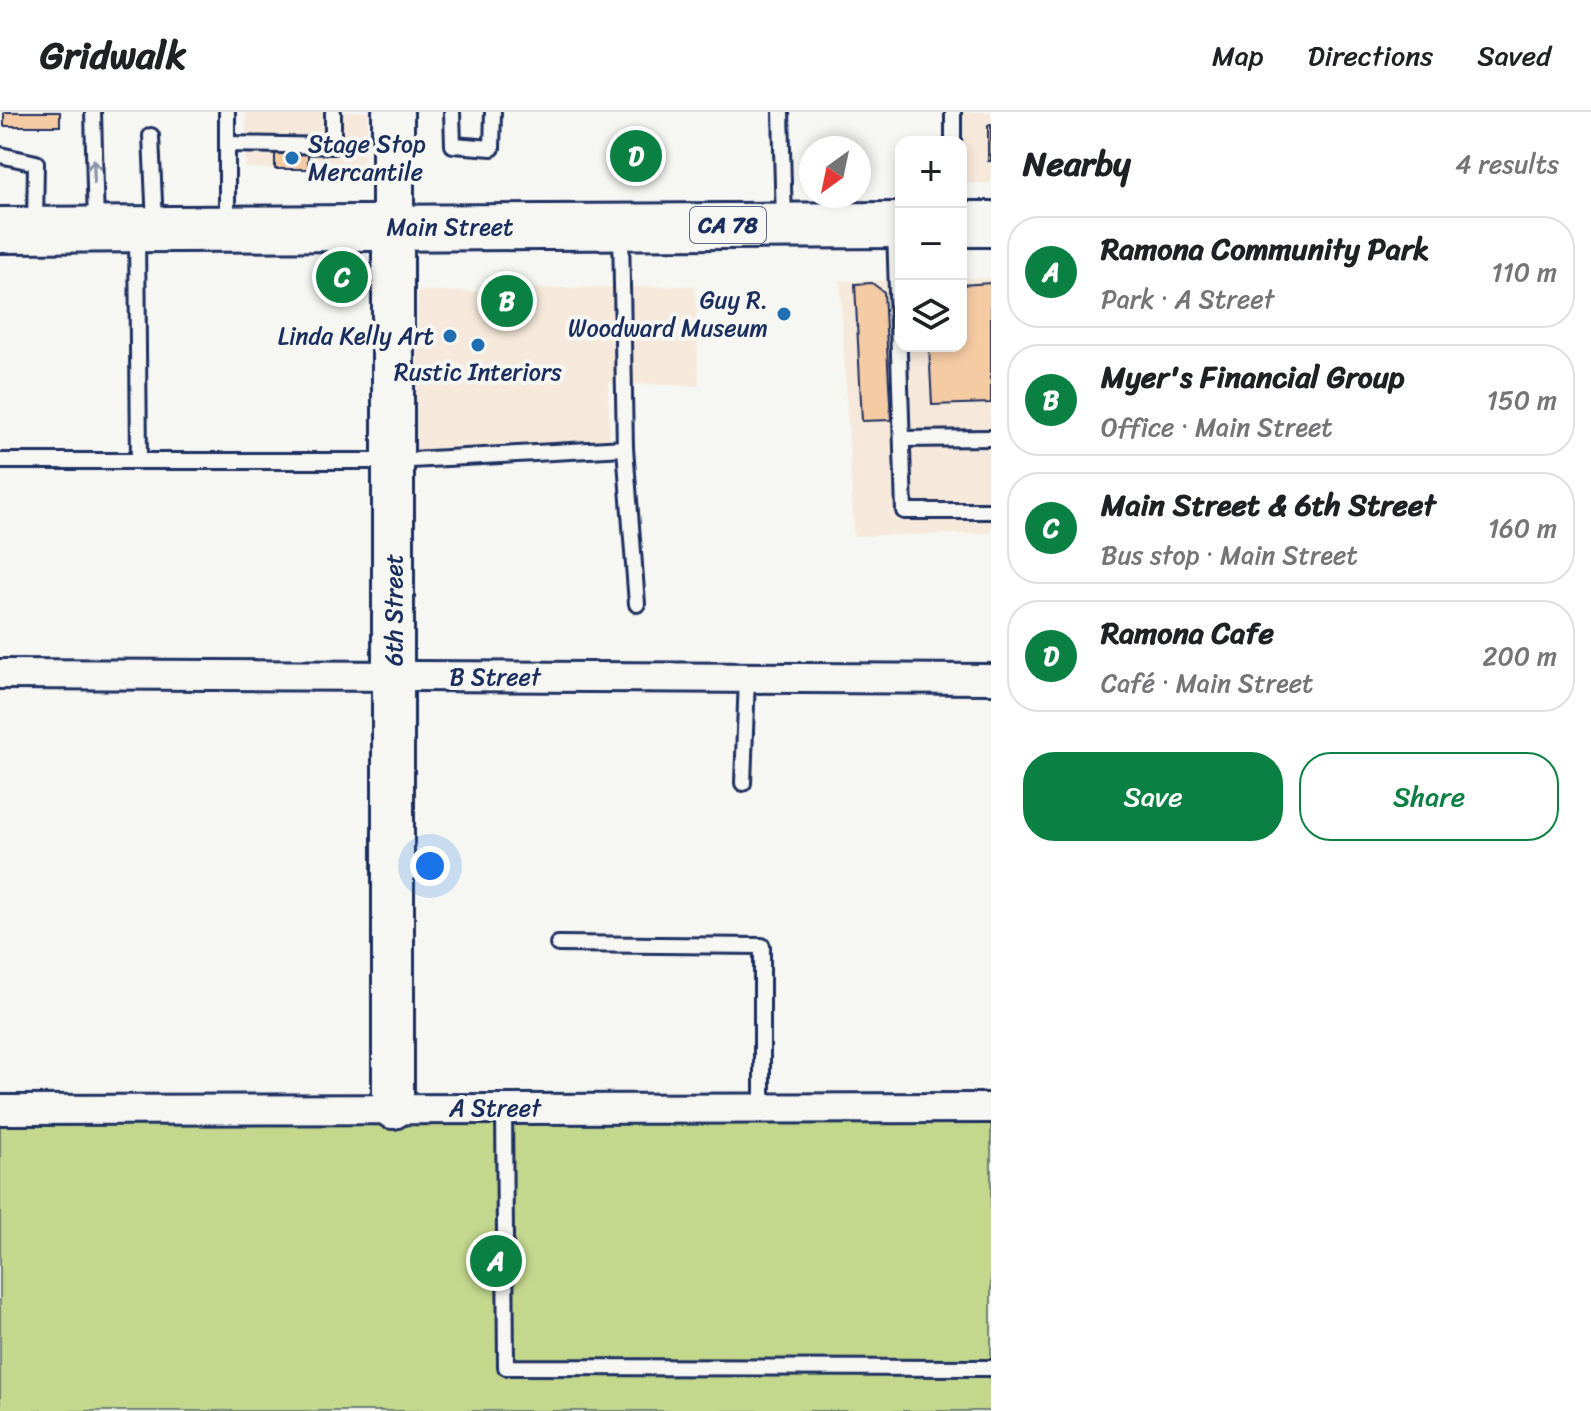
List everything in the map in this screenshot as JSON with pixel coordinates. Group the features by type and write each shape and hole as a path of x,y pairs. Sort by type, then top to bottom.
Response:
{"main road":[{"path":"967,224 991,224"},
{"name":"Main Street","path":"17,229 895,225"}],"street":[{"name":"6th Street","path":"393,112 393,1108"},
{"name":"B Street","path":"0,674 991,679"},
{"name":"A Street","path":"0,1110 991,1108"}],"lane":[{"path":"93,112 129,229 139,461"},
{"path":"227,112 227,228"},
{"path":"227,144 333,146 333,112"},
{"path":"452,112 453,145 492,148 493,112"},
{"path":"781,112 784,225"},
{"path":"953,112 953,136"},
{"path":"129,229 151,136"},
{"path":"0,155 36,163 17,229"},
{"path":"620,226 625,448 637,604"},
{"path":"899,280 904,511 991,511"},
{"path":"902,439 991,438"},
{"path":"0,461 393,461 625,448"},
{"path":"743,783 747,678"},
{"path":"558,944 762,946 762,1108"},
{"path":"504,1108 506,1367 991,1368"}],"shaded area":[{"path":"246,112 368,112 366,153 359,167 346,172 246,168"},
{"path":"945,112 991,112 991,183 967,183 967,136 945,136"},
{"path":"991,278 991,533 854,536 840,281 895,280 895,352 967,352 967,279"},
{"path":"695,286 699,386 608,383 610,445 415,452 418,291"}],"green space":[{"path":"991,1108 991,1411 0,1411 0,1111"}],"building":[{"path":"4,112 60,112 60,126 4,126"},
{"path":"988,125 991,125 991,161 988,161"},
{"path":"275,140 308,140 308,169 275,169"},
{"path":"872,283 884,292 891,420 862,421 855,284"},
{"path":"991,283 991,403 932,405 929,352 967,352 967,285"}],"place":[{"name":"Ramona Cafe","path":"636,156"},
{"name":"Stage Stop Mercantile","path":"292,158"},
{"name":"Main Street & 6th Street","path":"342,277"},
{"name":"Myer's Financial Group","path":"507,301"},
{"name":"Guy R. Woodward Museum","path":"784,314"},
{"name":"Linda Kelly Art","path":"450,336"},
{"name":"Rustic Interiors","path":"478,345"},
{"name":"Ramona Community Park","path":"496,1261"}]}
